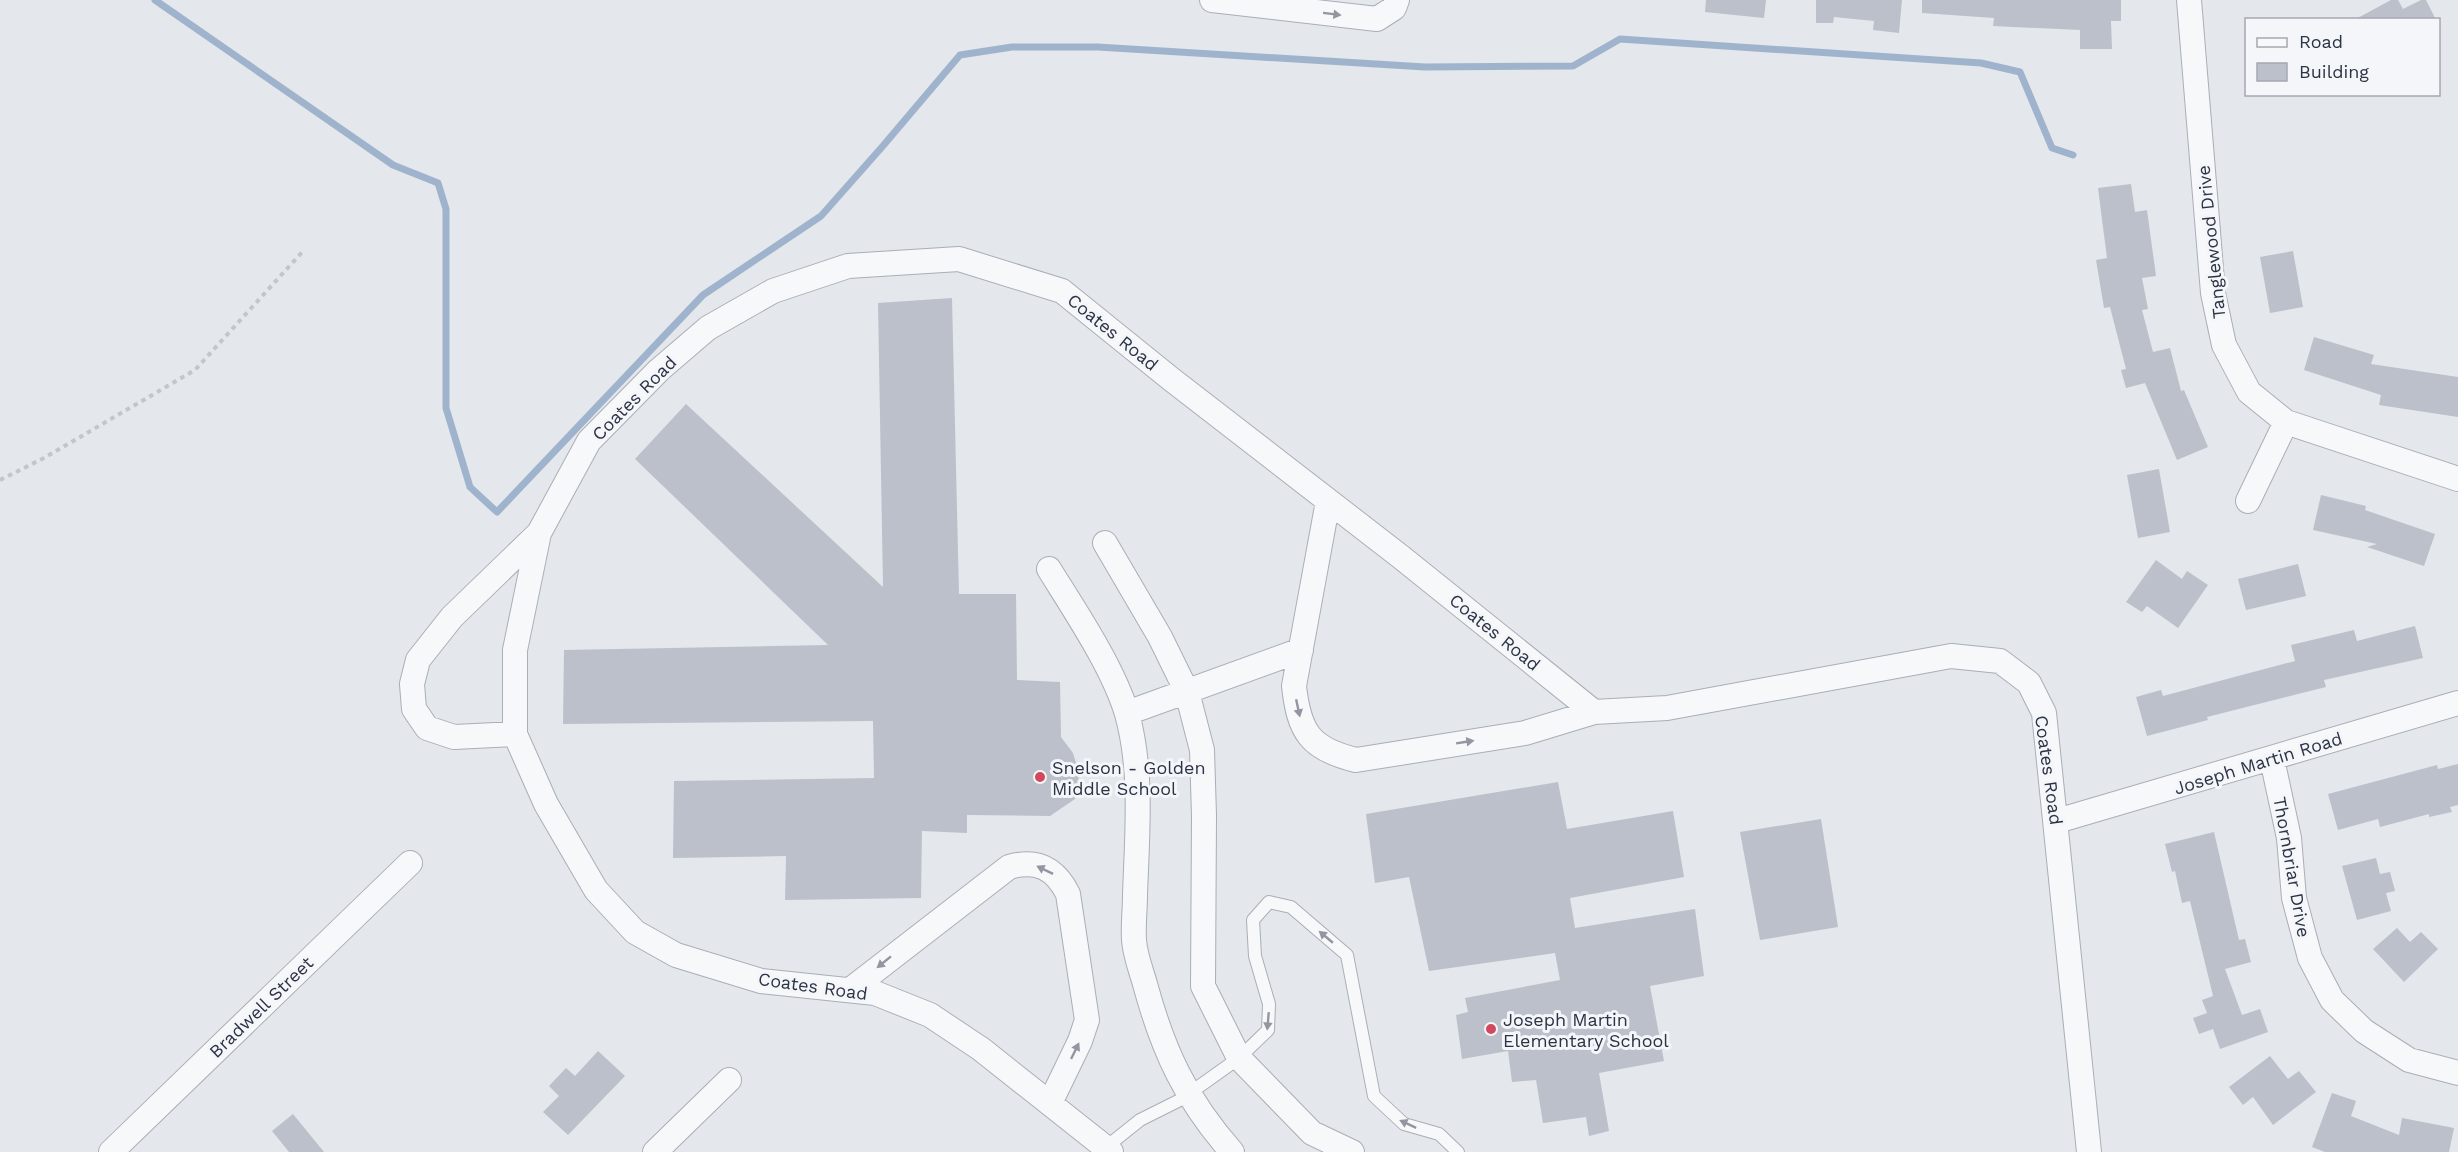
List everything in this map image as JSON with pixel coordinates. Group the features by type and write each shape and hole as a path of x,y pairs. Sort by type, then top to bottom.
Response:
{"street":[{"path":"1212,0 1377,19 1394,8 1397,0"},
{"name":"Tanglewood Drive","path":"2189,0 2213,294 2224,345 2249,392 2286,422 2458,479"},
{"name":"Coates Road","path":"1108,1150 981,1049 930,1016 875,993 761,981 676,955 635,932 596,891 546,804 515,734 515,650 538,533 589,441 658,370 708,328 772,291 848,266 959,259 1062,291 1594,712 1666,708 1951,656 2000,661 2029,683 2044,713 2057,821 2089,1152"},
{"path":"2248,501 2286,422"},
{"path":"1328,501 1294,686 1296,705 1303,728 1322,748 1338,756 1356,760 1524,733 1594,712"},
{"path":"515,734 454,737 427,728 414,710 412,684 418,660 452,617 538,533"},
{"path":"1105,543 1160,637 1187,692 1202,750 1203,986 1239,1058 1312,1132 1352,1152"},
{"path":"1050,569 1086,628 1127,713 1136,767 1134,942 1152,1011 1169,1056 1188,1095 1207,1124 1232,1152"},
{"path":"1127,713 1301,650"},
{"name":"Joseph Martin Road","path":"2057,821 2458,703"},
{"name":"Thornbriar Drive","path":"2272,759 2289,838 2294,898 2310,958 2332,1000 2364,1031 2409,1060 2458,1073"},
{"name":"Bradwell Street","path":"111,1152 410,863"},
{"path":"850,990 1009,867 1023,863 1038,865 1052,872 1062,882 1068,894 1087,1020 1080,1041 1050,1103"},
{"path":"655,1152 729,1080"}],"lane":[{"path":"1108,1150 1140,1120 1188,1095 1239,1058 1268,1030 1269,1004 1255,956 1253,920 1269,902 1291,907 1347,955 1374,1096 1404,1124 1439,1134 1458,1152"}],"path":[{"path":"0,480 44,458 195,370 304,250"}],"building":[{"path":"1706,0 1766,0 1764,18 1705,12"},
{"path":"1816,0 1902,0 1899,33 1873,30 1874,21 1834,17 1833,23 1816,23"},
{"path":"1922,0 2121,0 2121,21 2111,21 2112,49 2080,49 2080,30 1993,26 1994,18 1922,13"},
{"path":"2391,0 2398,0 2403,9 2421,0 2426,0 2435,18 2358,18"},
{"path":"2131,184 2135,212 2147,210 2156,276 2142,278 2148,309 2142,310 2153,352 2170,348 2181,391 2184,390 2208,447 2177,460 2145,383 2126,388 2121,370 2126,369 2110,307 2104,308 2096,260 2107,258 2098,188"},
{"path":"2293,251 2303,307 2270,313 2260,257"},
{"path":"952,298 959,594 1016,594 1017,680 1060,682 1061,737 1073,753 1078,770 1079,783 1075,799 1050,816 967,815 967,833 922,831 921,898 785,900 786,856 673,858 674,781 874,778 873,721 563,724 564,650 828,645 635,459 686,404 883,587 878,303"},
{"path":"2314,337 2374,355 2371,364 2458,377 2458,417 2379,405 2381,395 2304,370"},
{"path":"2159,469 2170,532 2138,538 2127,475"},
{"path":"2321,495 2366,506 2365,510 2435,534 2424,566 2367,547 2377,544 2313,530"},
{"path":"2156,560 2182,579 2187,571 2208,585 2178,628 2147,606 2142,612 2126,602"},
{"path":"2298,564 2306,596 2246,610 2238,579"},
{"path":"2415,626 2423,658 2324,680 2326,687 2207,717 2208,720 2147,736 2136,697 2161,690 2163,696 2295,661 2291,645 2354,630 2357,641"},
{"path":"2458,764 2458,805 2450,807 2452,812 2429,817 2429,814 2380,827 2378,819 2338,830 2328,794 2437,765 2438,769"},
{"path":"1558,782 1567,829 1673,811 1684,877 1570,898 1575,928 1695,909 1704,976 1650,986 1664,1061 1599,1073 1609,1131 1589,1136 1586,1117 1543,1123 1536,1080 1512,1082 1508,1051 1462,1059 1456,1015 1468,1012 1465,998 1560,980 1555,953 1429,971 1409,877 1375,883 1366,814"},
{"path":"1821,819 1838,927 1760,940 1740,832"},
{"path":"2214,832 2239,940 2245,939 2251,962 2225,969 2242,1015 2260,1009 2268,1032 2220,1049 2213,1029 2199,1034 2193,1018 2207,1013 2202,1000 2213,996 2190,901 2182,903 2175,871 2172,872 2165,844"},
{"path":"2376,858 2380,874 2390,872 2395,891 2386,893 2391,911 2357,920 2342,866"},
{"path":"2397,928 2410,942 2421,932 2438,949 2404,982 2373,949"},
{"path":"598,1051 625,1076 568,1135 543,1112 559,1096 549,1086 566,1068 575,1076"},
{"path":"2270,1056 2288,1079 2299,1071 2316,1092 2273,1125 2253,1097 2243,1105 2229,1087"},
{"path":"2332,1093 2356,1101 2351,1116 2399,1135 2402,1118 2454,1128 2449,1152 2325,1152 2312,1147"},
{"path":"293,1114 324,1152 289,1152 272,1131"}],"waterway":[{"path":"155,0 393,165 438,183 446,209 446,408 470,487 497,512 703,295 821,216 960,55 1012,47 1098,47 1425,67 1573,66 1620,39 1981,63 2020,72 2052,148 2073,155"}],"place":[{"name":"Snelson - Golden Middle School","path":"1040,777"},
{"name":"Joseph Martin Elementary School","path":"1491,1029"}]}
